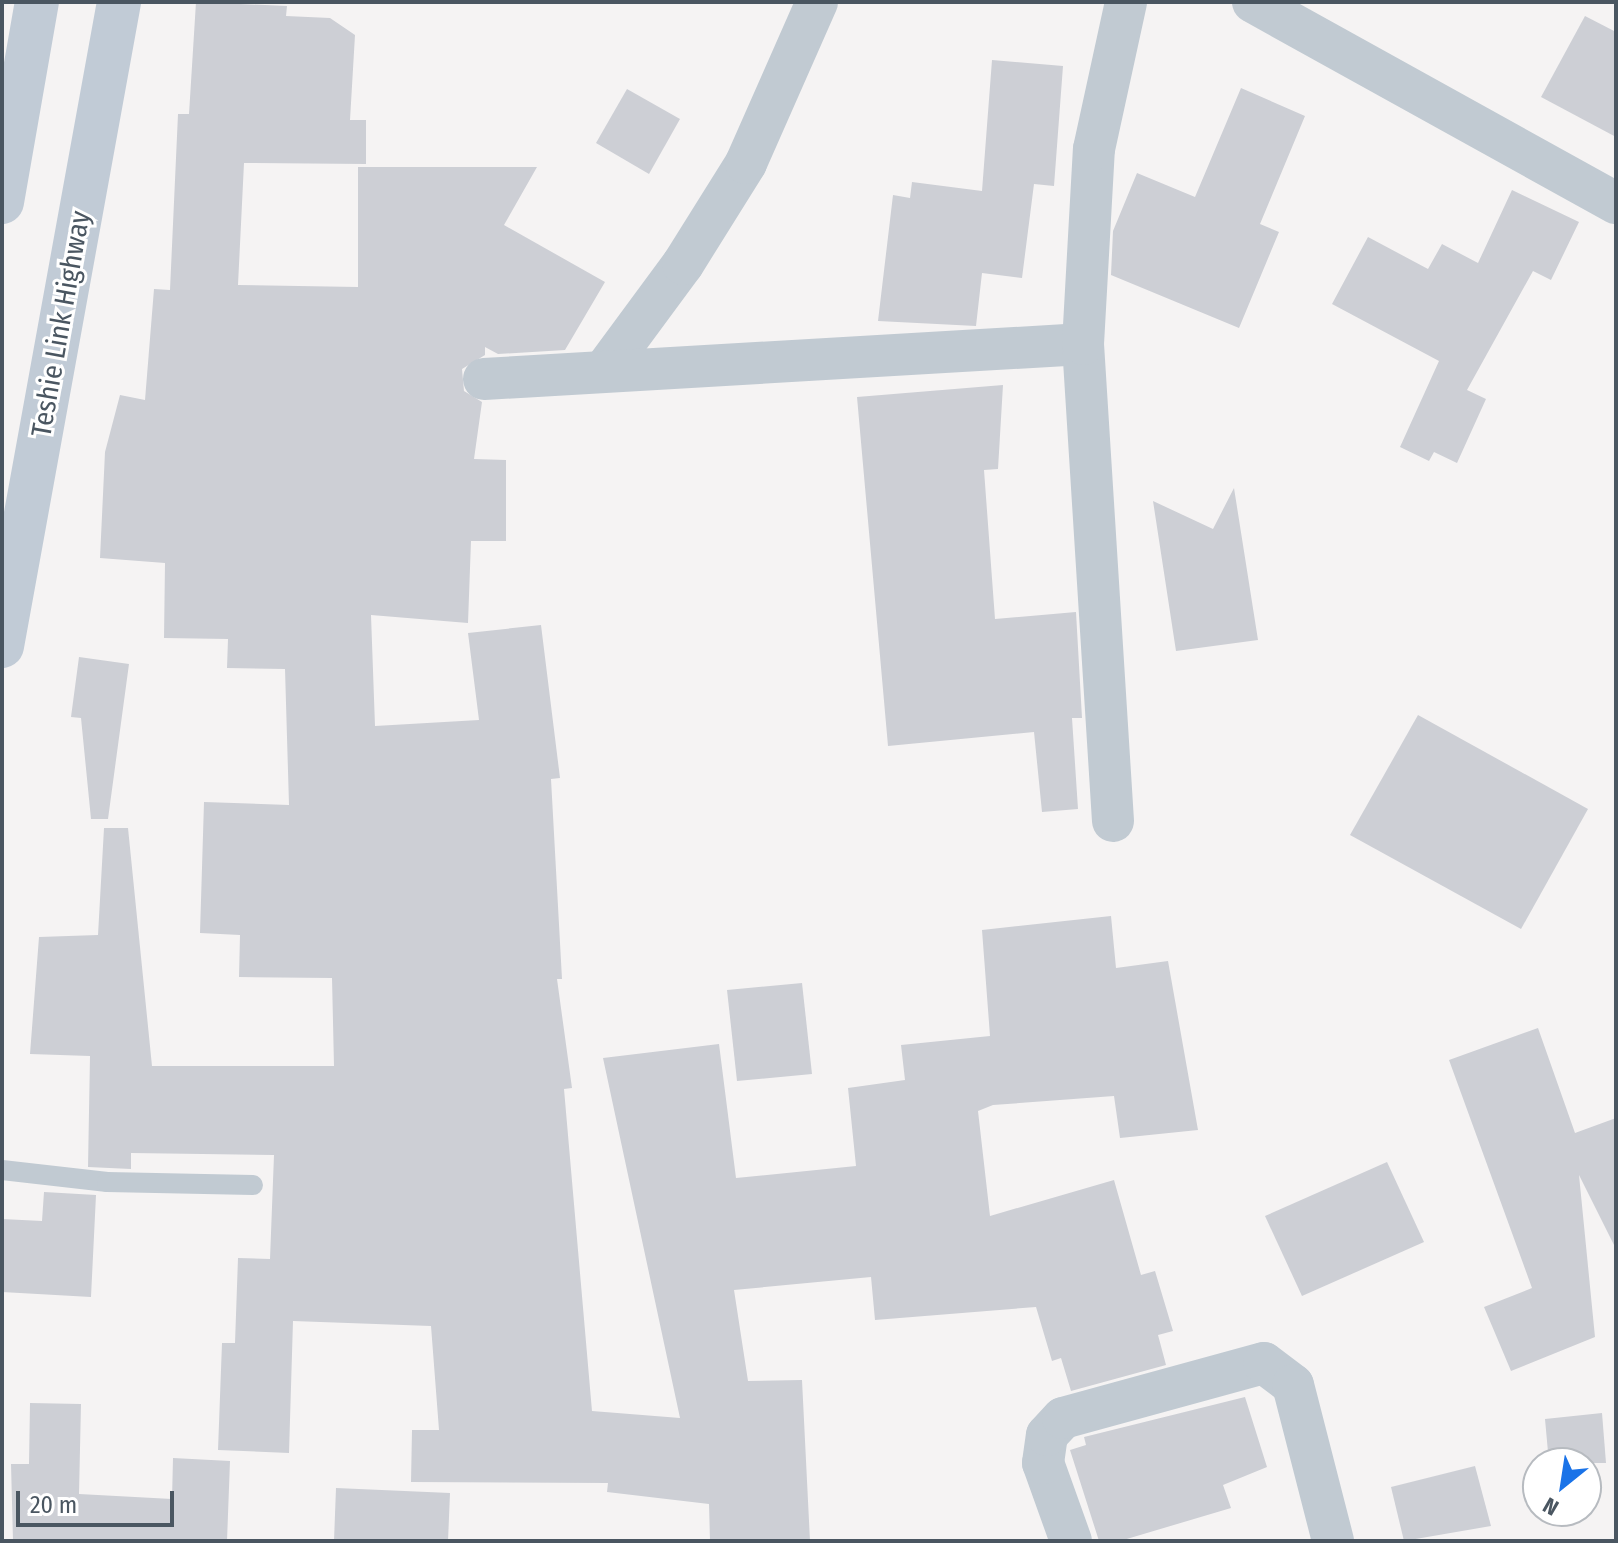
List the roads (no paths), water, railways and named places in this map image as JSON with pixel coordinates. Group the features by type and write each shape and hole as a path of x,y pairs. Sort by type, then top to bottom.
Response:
{"main road":[{"path":"2,202 37,2"},
{"name":"Teshie Link Highway","path":"2,646 119,2"}],"street":[{"path":"604,371 683,264 746,163 817,2"},
{"path":"1113,821 1083,344 1094,149 1126,2"},
{"path":"1253,2 1616,203"},
{"path":"484,379 1083,344"},
{"path":"1071,1541 1043,1463 1047,1435 1063,1418 1264,1363 1293,1385 1333,1541"}],"lane":[{"path":"2,1170 107,1182 253,1185"}]}
